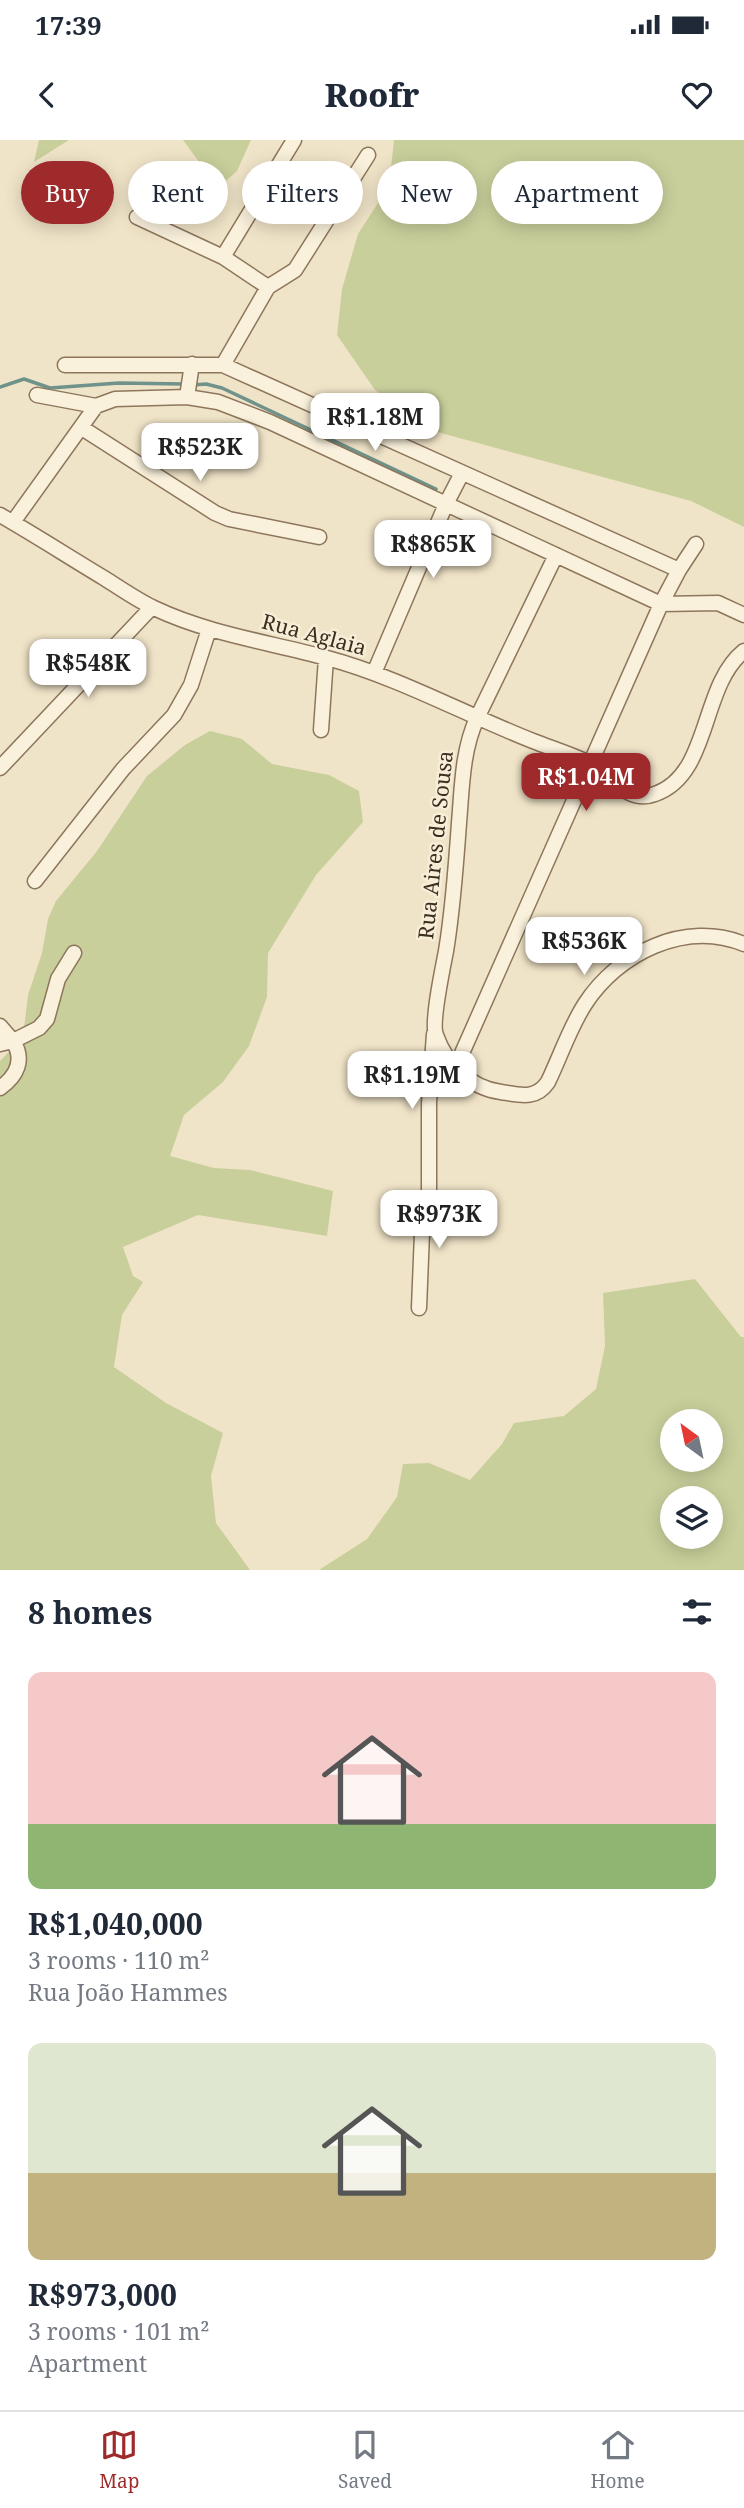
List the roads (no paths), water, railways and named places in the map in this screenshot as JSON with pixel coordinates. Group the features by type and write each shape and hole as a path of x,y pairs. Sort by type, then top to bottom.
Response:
{"street":[{"path":"223,257 294,140"},
{"path":"223,365 268,287 295,270 368,155"},
{"path":"152,224 223,257 268,287"},
{"path":"188,389 192,364"},
{"path":"65,365 223,365 679,570"},
{"path":"37,395 96,406 115,399 188,389 270,422 661,604 718,603 744,615"},
{"path":"6,518 82,428 96,406"},
{"path":"82,428 215,513 237,521 319,537"},
{"path":"374,673 446,504 462,474"},
{"name":"Rua Aglaia","path":"6,518 152,607 209,629 326,658 374,673 589,763 622,790 639,797 652,796 668,789 679,777 695,753 725,671 744,651"},
{"path":"455,1069 661,604 696,544"},
{"name":"Rua Aires de Sousa","path":"419,1308 422,1233 429,1190 429,1103 434,1032 453,910 464,766 471,732 477,718 556,555"},
{"path":"0,768 152,607"},
{"path":"35,881 122,769 174,715 191,685 209,629"},
{"path":"321,730 326,658"},
{"path":"434,1032 455,1069 477,1084 494,1091 536,1095 548,1082 585,1004 618,968 636,955 671,939 689,936 725,939 744,944"},
{"path":"6,1043 39,1028 47,1019 58,979 74,953"},
{"path":"0,1026 6,1043 18,1050 20,1062 18,1070 0,1088"}],"waterway":[{"path":"0,387 24,379 50,388 119,383 184,384"},
{"path":"192,385 206,384 222,388 436,489"}]}
